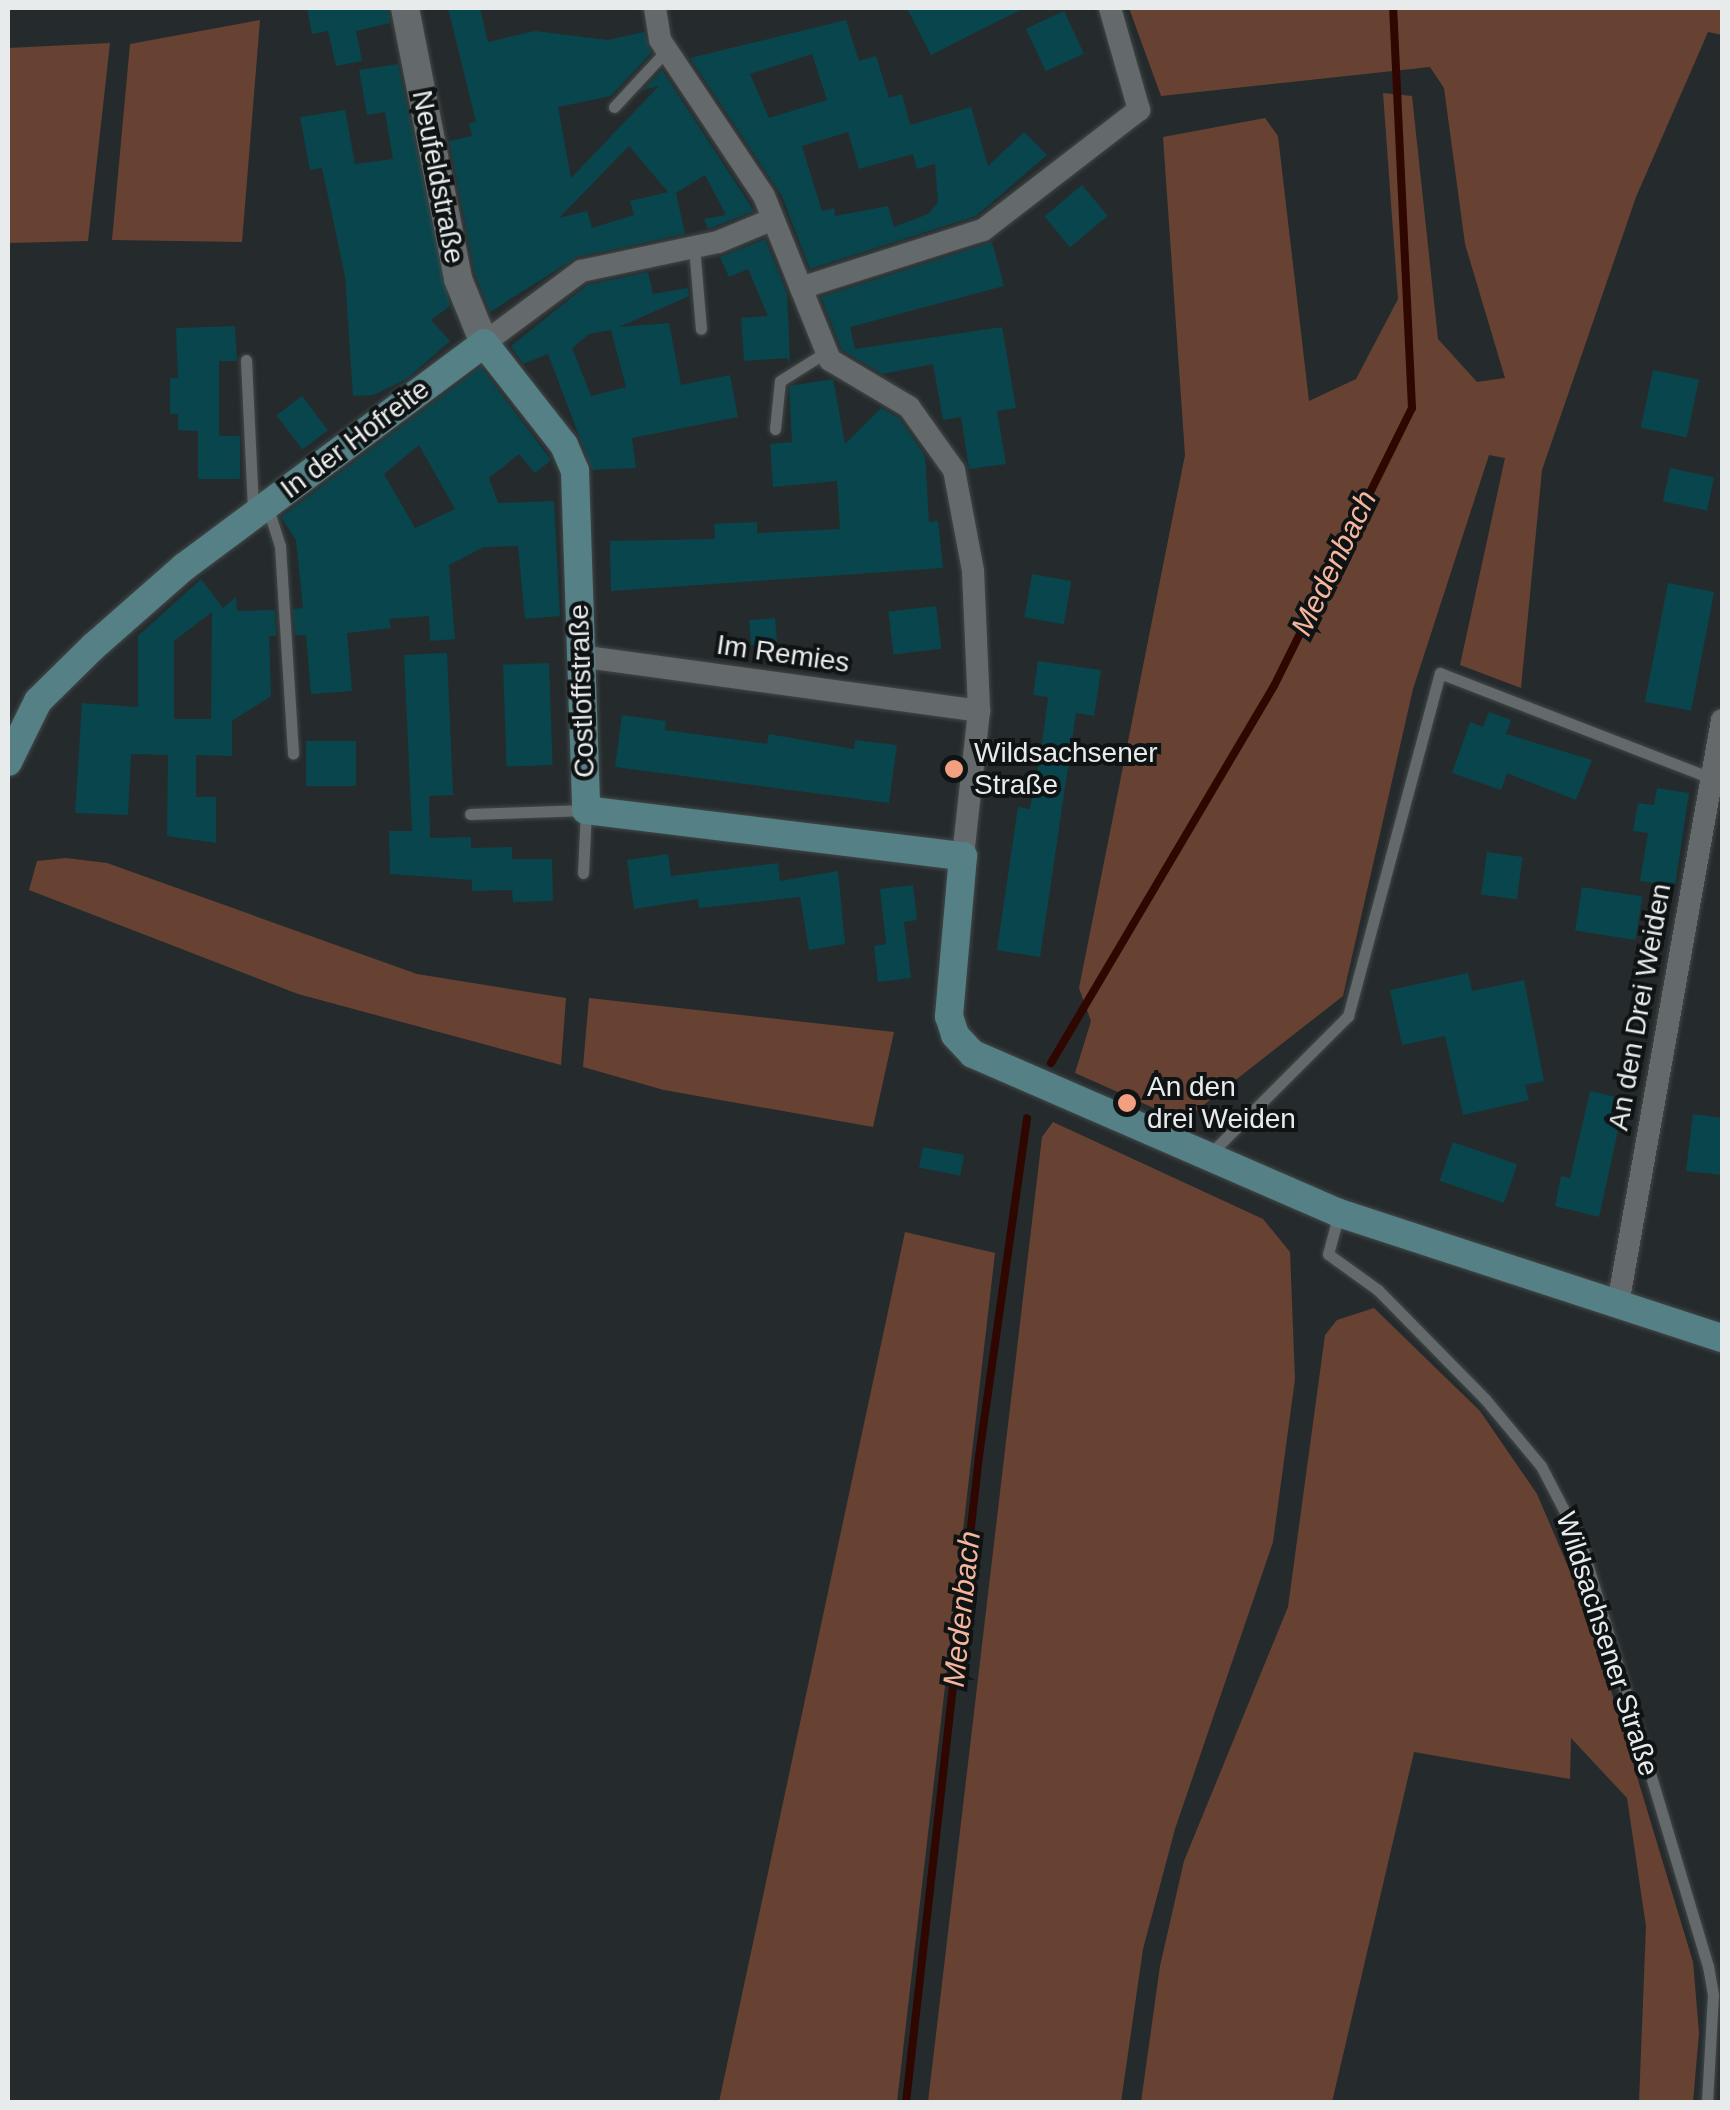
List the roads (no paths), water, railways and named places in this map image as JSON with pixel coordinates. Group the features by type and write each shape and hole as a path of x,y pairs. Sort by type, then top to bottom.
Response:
{"main road":[{"name":"In der Hofreite","path":"8,762 26,721 53,685 260,510 484,343"},
{"name":"Costloffstraße","path":"484,343 564,445 575,471 586,810 963,856"},
{"path":"963,856 950,1016 964,1046 1206,1158 1339,1214 1722,1338"}],"street":[{"name":"Neufeldstraße","path":"405,8 458,279 484,343"},
{"path":"656,8 667,50 741,153 826,352 924,422 960,488 973,571 979,711 963,856"},
{"path":"801,288 983,230 1139,110 1110,8"},
{"name":"In der Hofreite","path":"484,343 580,271 737,237 770,220"},
{"name":"Im Remies","path":"579,656 979,711"},
{"name":"An den Drei Weiden","path":"1618,1304 1722,720"}],"lane":[{"path":"614,107 667,50"},
{"path":"694,246 701,329"},
{"path":"775,429 780,380 826,352"},
{"path":"246,360 260,510 280,546 294,754"},
{"path":"1206,1158 1348,1016 1440,673 1715,773"},
{"path":"470,814 586,810 582,873"},
{"name":"Wildsachsener Straße","path":"1339,1214 1328,1254 1378,1290 1485,1400 1540,1466 1580,1543 1708,1966 1713,1995 1707,2102"}],"waterway":[{"name":"Medenbach","path":"1051,1063 1274,686 1412,408 1393,8"},
{"name":"Medenbach","path":"906,2102 979,1456 1027,1118"}],"place":[{"name":"Wildsachsener Straße","path":"954,769"},
{"name":"An den drei Weiden","path":"1127,1103"}]}
